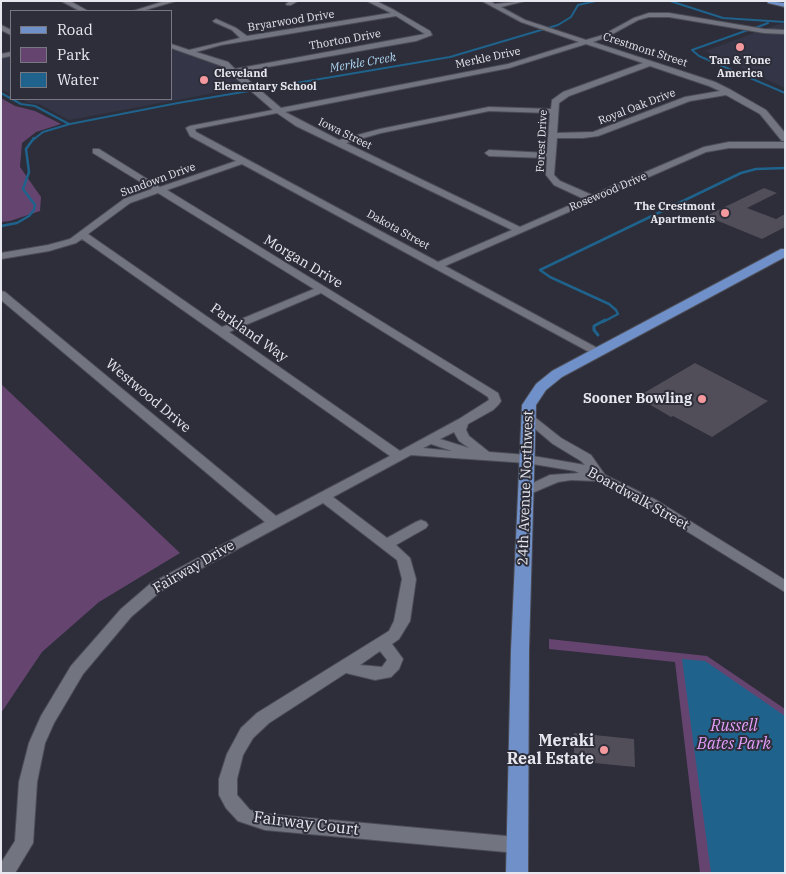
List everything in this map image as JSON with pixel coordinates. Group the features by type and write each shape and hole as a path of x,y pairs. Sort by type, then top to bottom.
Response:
{"main road":[{"path":"771,1 785,5"},
{"name":"24th Avenue Northwest","path":"517,873 525,492 529,405 548,380 785,252"}],"street":[{"path":"64,1 83,10"},
{"path":"140,10 173,1"},
{"path":"370,1 400,16"},
{"name":"Crestmont Street","path":"485,1 519,20 712,84 763,112 785,139"},
{"path":"494,6 522,1"},
{"name":"Merkle Drive","path":"190,128 509,66 611,34 636,19 652,15 669,15 761,31 785,32"},
{"name":"Bryarwood Drive","path":"189,52 211,44 245,38 400,16"},
{"name":"Thorton Drive","path":"233,71 416,39 429,35 428,32 400,16"},
{"path":"216,21 234,29 245,38"},
{"name":"Iowa Street","path":"172,46 217,60 299,124 519,230"},
{"name":"Forest Drive","path":"594,199 553,180 550,175 555,102 560,96 651,64"},
{"name":"Royal Oak Drive","path":"553,135 583,136 596,134 688,99 728,92"},
{"path":"338,143 380,131 489,109 555,111"},
{"name":"Dakota Street","path":"190,128 193,134 598,352"},
{"name":"Rosewood Drive","path":"437,266 712,148 736,145 785,145"},
{"name":"Morgan Drive","path":"96,152 486,390 495,398"},
{"path":"489,152 550,156"},
{"name":"Sundown Drive","path":"1,256 56,247 83,235 120,206 158,190 243,161"},
{"name":"Parkland Way","path":"83,235 221,331 404,453"},
{"path":"221,331 322,289"},
{"name":"Westwood Drive","path":"1,294 275,523"},
{"name":"Fairway Drive","path":"5,873 24,843 28,782 37,743 47,721 77,670 121,618 155,588 463,422 493,404 495,398"},
{"path":"528,418 557,441 586,458 604,479"},
{"path":"463,422 460,430 463,438 482,456"},
{"path":"430,440 482,456"},
{"path":"404,453 482,456"},
{"name":"Boardwalk Street","path":"482,456 527,459 578,467 651,503 785,587"},
{"path":"525,492 549,480 563,476 604,479"},
{"name":"Fairway Court","path":"324,497 404,558 409,579 402,621 394,635 263,718 247,733 235,754 228,779 228,795 238,810 244,816 252,819 287,825 517,845"},
{"path":"386,545 421,525"},
{"path":"344,667 375,674 385,673 391,669 395,658 382,643"}],"shaded area":[{"path":"785,23 785,88 705,51 776,25"},
{"name":"Cleveland Elementary School","path":"172,49 218,64 246,87 69,120 39,104 23,100 172,100"},
{"path":"10,55 10,94 1,89 1,58"}],"green space":[{"path":"1,98 15,106 35,111 61,124 36,132 22,143 20,167 41,197 40,211 1,222"},
{"path":"1,384 180,553 99,602 42,652 1,713"},
{"name":"Russell Bates Park","path":"549,639 707,656 785,709 785,873 700,873 675,662 549,649"}],"water":[{"name":"Russell Bates Park","path":"682,659 705,661 785,716 785,873 711,873"}],"building":[{"name":"The Crestmont Apartments","path":"764,188 777,193 747,208 776,219 785,214 785,227 762,239 706,216"},
{"name":"Sooner Bowling","path":"695,363 768,401 712,437 673,416 671,417 637,397"},
{"name":"Meraki Real Estate","path":"574,733 634,739 635,767 574,761"}],"waterway":[{"name":"Merkle Creek","path":"33,140 43,132 70,124 178,103 450,57 558,25 571,17 578,5 596,1"},
{"name":"Merkle Creek","path":"670,1 723,18 785,22"},
{"path":"755,28 768,23"},
{"path":"748,30 692,50 699,56 785,93"},
{"path":"1,93 10,98"},
{"path":"14,100 21,104 35,106 69,124"},
{"name":"Merkle Creek","path":"1,226 17,223 29,216 34,210 35,205 23,189 29,172 26,149 34,138"},
{"path":"603,322 618,314 609,304 550,277 540,270 741,173 756,169 785,168"},
{"path":"598,335 594,330 594,326 605,320"}],"place":[{"name":"Tan & Tone America","path":"740,47"},
{"name":"Cleveland Elementary School","path":"204,80"},
{"name":"The Crestmont Apartments","path":"725,213"},
{"name":"Sooner Bowling","path":"702,399"},
{"name":"Meraki Real Estate","path":"604,750"}]}
